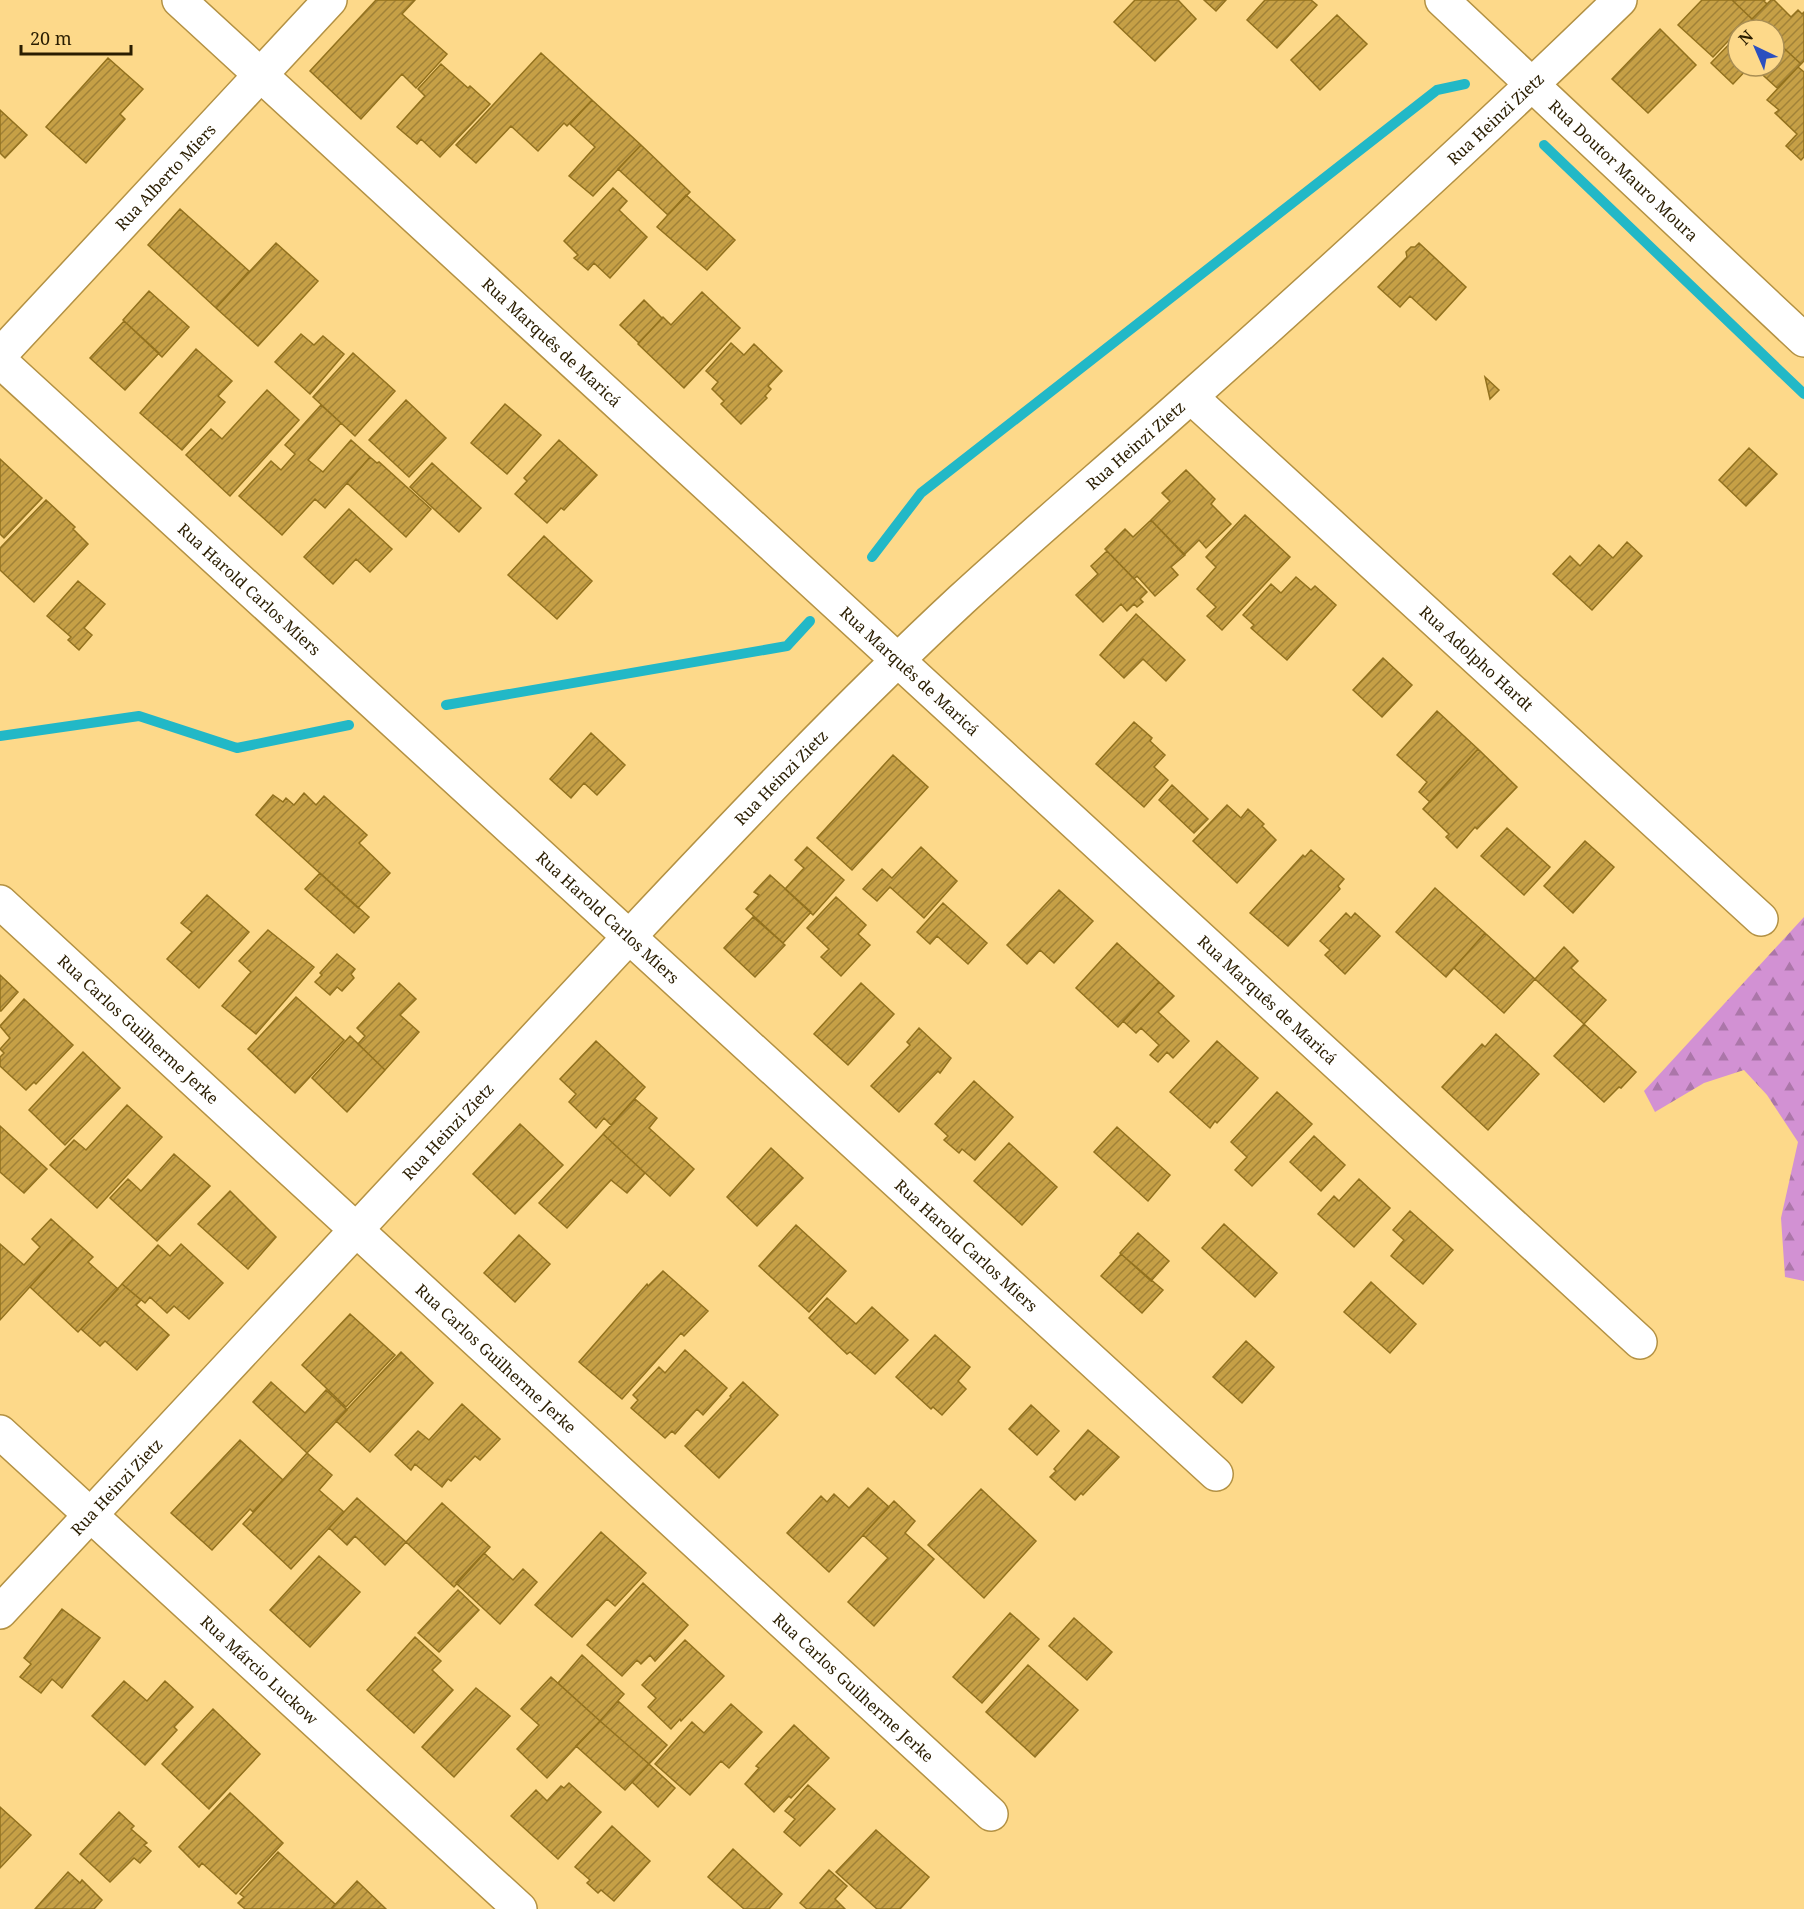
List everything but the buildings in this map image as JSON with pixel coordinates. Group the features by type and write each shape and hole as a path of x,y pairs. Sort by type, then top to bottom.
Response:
{"street":[{"name":"Rua Marquês de Maricá","path":"179,0 1640,1342"},
{"name":"Rua Alberto Miers","path":"0,355 330,0"},
{"name":"Rua Doutor Mauro Moura","path":"1442,0 1804,340"},
{"name":"Rua Heinzi Zietz","path":"0,1612 713,848 898,661 962,600 1191,397 1533,85 1620,0"},
{"name":"Rua Harold Carlos Miers","path":"0,361 1216,1474"},
{"name":"Rua Adolpho Hardt","path":"1191,397 1761,920"},
{"name":"Rua Carlos Guilherme Jerke","path":"0,902 991,1814"},
{"name":"Rua Márcio Luckow","path":"0,1432 520,1909"}],"green space":[{"path":"1804,917 1804,1281 1785,1277 1781,1218 1798,1142 1767,1095 1744,1070 1704,1083 1655,1112 1644,1091"}],"waterway":[{"path":"872,557 921,493 1437,90 1465,84"},
{"path":"1544,145 1804,394"},
{"path":"446,705 787,646 810,621"},
{"path":"0,736 139,716 237,748 349,725"}]}
